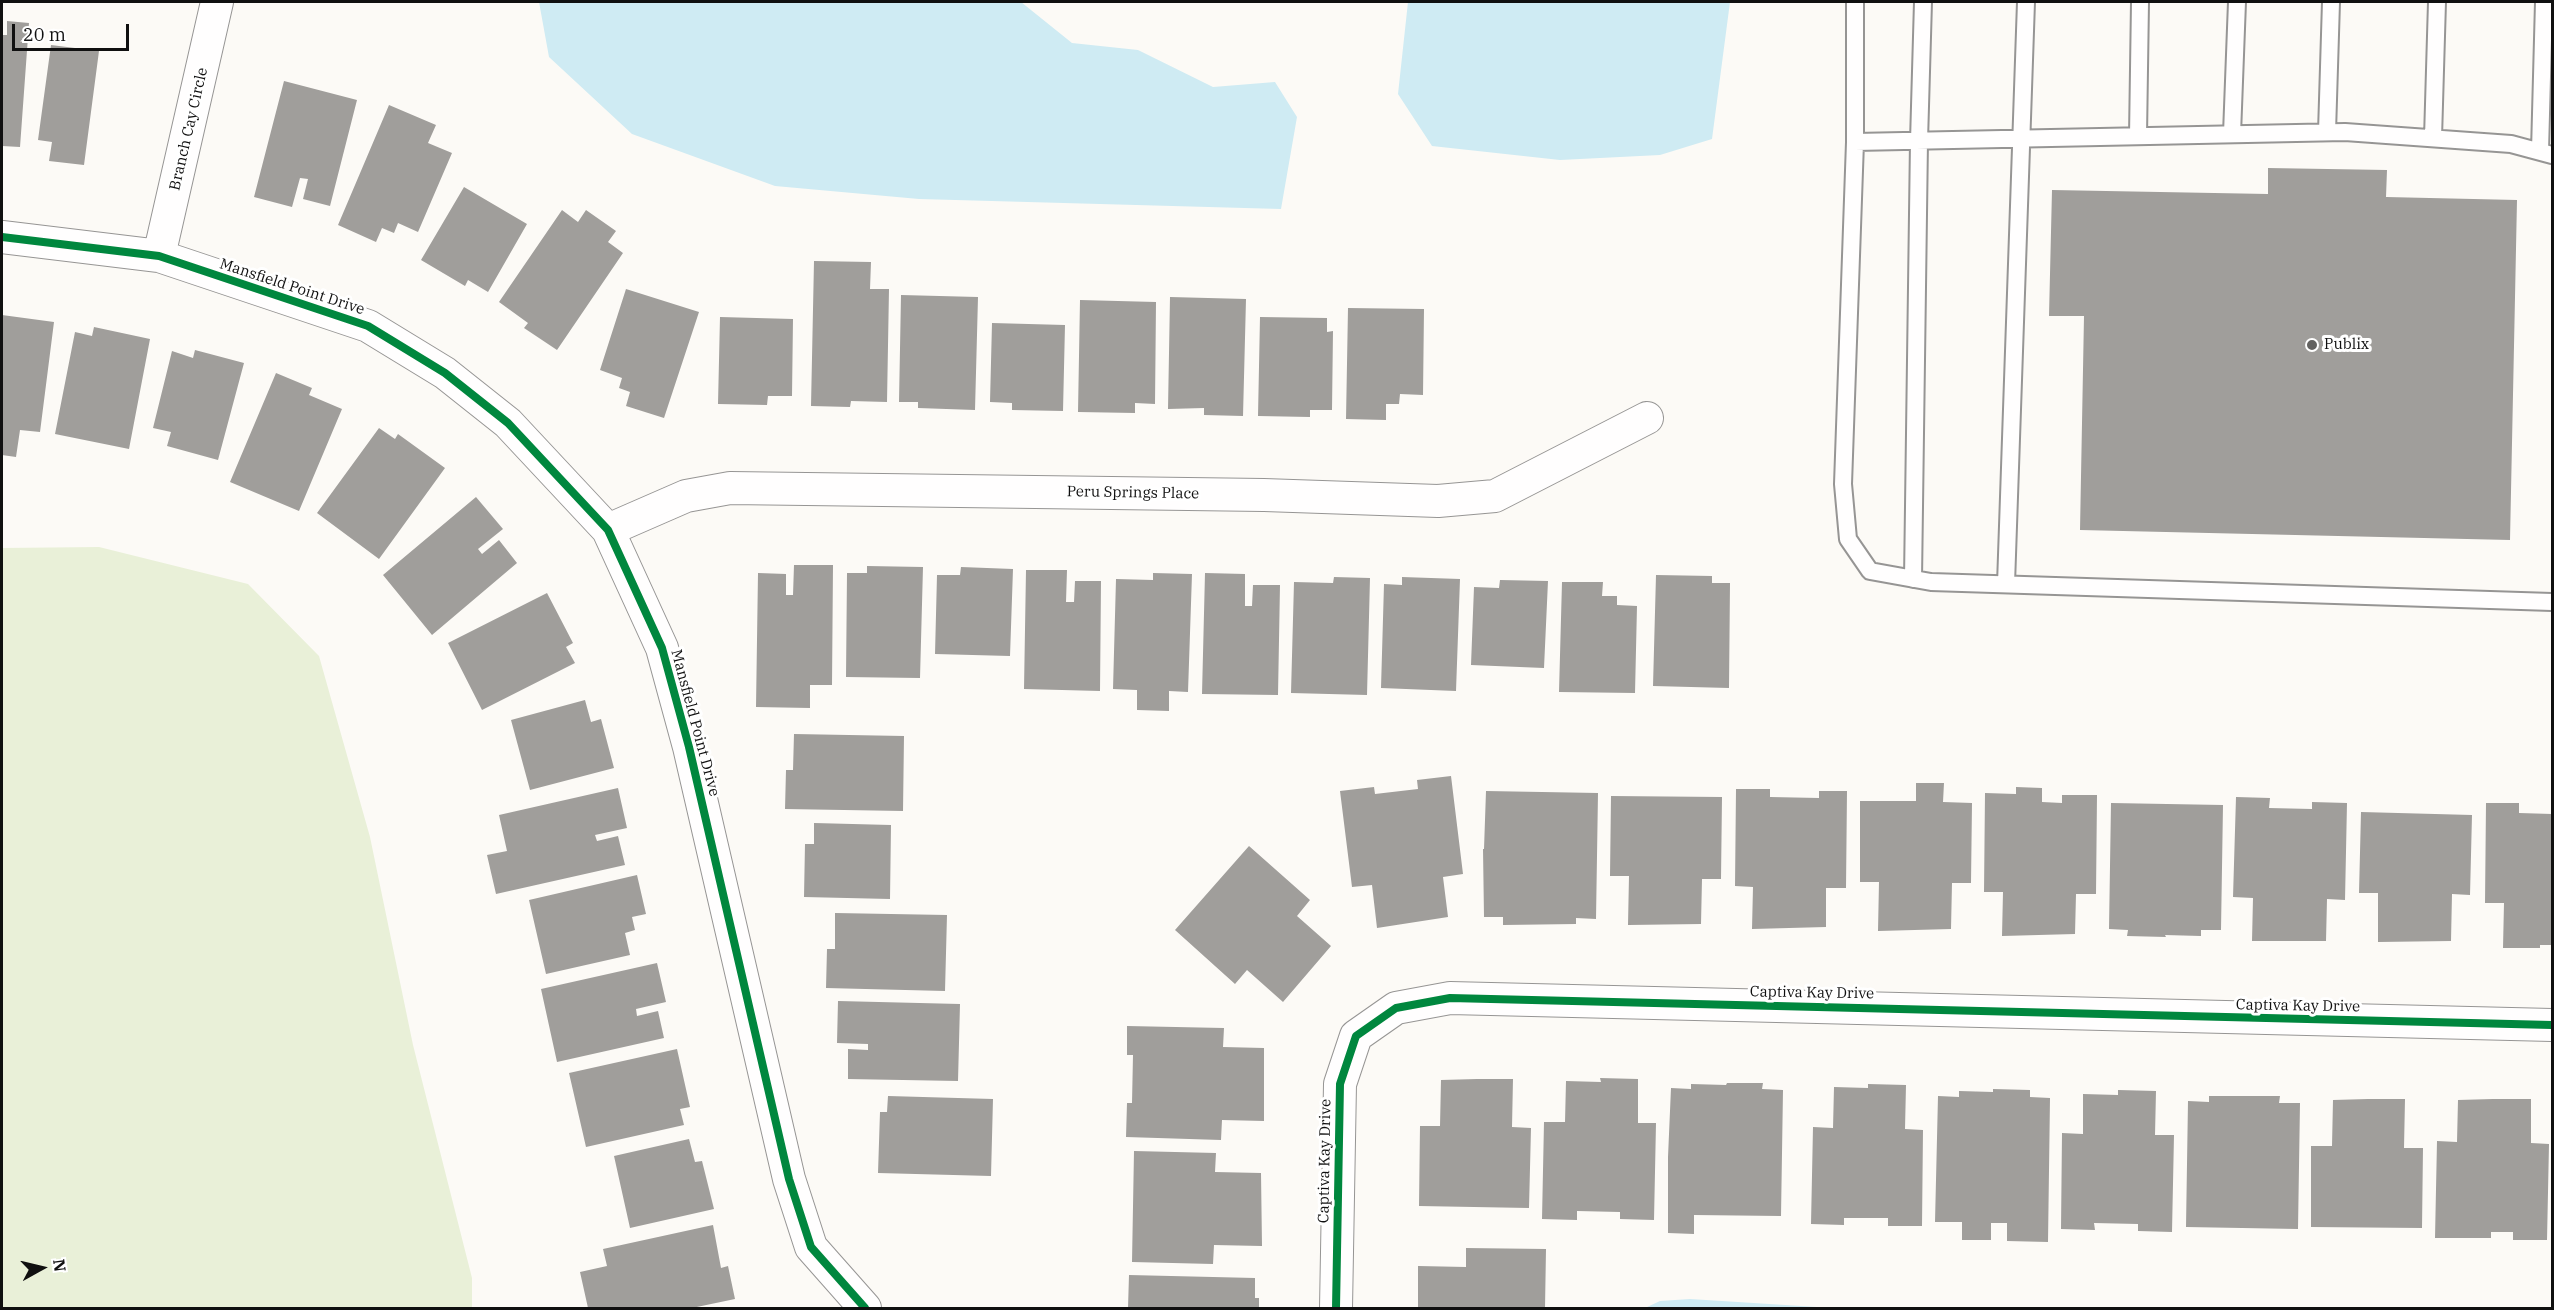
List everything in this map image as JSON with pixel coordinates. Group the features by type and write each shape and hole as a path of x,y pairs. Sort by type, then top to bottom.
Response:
{"street":[{"name":"Branch Cay Circle","path":"159,256 216,2"},
{"name":"Mansfield Point Drive","path":"2,237 159,256 368,326 445,373 508,423 608,530 662,648 689,747 789,1179 811,1247 866,1308"},
{"name":"Peru Springs Place","path":"608,530 686,496 730,488 1264,495 1438,501 1495,496 1647,418"},
{"name":"Captiva Kay Drive","path":"1336,1308 1340,1084 1356,1036 1396,1008 1450,998 2553,1025"}],"lane":[{"path":"1855,2 1855,142 1843,484 1848,539 1870,571 1931,582 2553,602"},
{"path":"1913,579 1923,2"},
{"path":"2006,584 2026,2"},
{"path":"2138,135 2140,2"},
{"path":"2232,134 2237,2"},
{"path":"2327,132 2331,2"},
{"path":"2433,138 2437,2"},
{"path":"1855,142 2327,132 2511,144 2546,153 2544,2"}],"green space":[{"path":"99,547 248,584 319,656 370,837 413,1045 472,1278 472,1308 2,1308 2,548"}],"water":[{"path":"539,2 1021,2 1072,43 1138,50 1213,87 1275,82 1297,117 1281,209 919,199 775,186 632,134 549,57"},
{"path":"1408,2 1730,2 1712,139 1660,155 1560,160 1432,146 1398,94"},
{"path":"1690,1299 1848,1308 1645,1308 1660,1301"}],"building":[{"path":"7,21 29,23 20,147 2,146 2,35 7,35"},
{"path":"51,45 99,51 84,165 49,161 52,142 38,140"},
{"path":"284,81 357,100 330,206 303,199 308,179 300,178 292,207 254,197"},
{"path":"389,105 436,125 428,143 452,153 418,232 398,223 394,233 382,228 376,242 338,225"},
{"path":"2268,168 2387,170 2386,197 2517,200 2510,540 2080,530 2084,316 2049,316 2052,190 2268,194"},
{"path":"464,187 527,224 488,292 468,280 465,286 421,260"},
{"path":"562,210 578,222 586,210 616,231 608,242 623,253 557,350 524,328 528,323 499,302"},
{"path":"814,261 871,262 870,289 889,289 887,402 851,401 850,407 811,406"},
{"path":"626,289 699,312 664,418 626,406 630,392 619,388 622,378 600,370"},
{"path":"901,295 978,297 975,410 918,408 918,402 899,402"},
{"path":"1170,297 1246,299 1243,416 1204,415 1204,408 1168,409"},
{"path":"1080,300 1156,302 1155,404 1135,403 1135,413 1078,412"},
{"path":"1348,308 1424,309 1423,395 1400,394 1399,404 1386,404 1386,420 1346,419"},
{"path":"2,315 54,322 40,432 20,430 16,457 2,455"},
{"path":"720,317 793,319 792,396 768,396 767,405 718,404"},
{"path":"1260,317 1327,318 1327,332 1333,331 1332,410 1310,410 1310,417 1258,416"},
{"path":"992,323 1065,325 1063,411 1012,410 1012,403 990,402"},
{"path":"94,327 150,339 129,449 55,434 75,332 92,336"},
{"path":"195,350 244,363 218,460 167,446 171,432 153,428 172,351 193,358"},
{"path":"276,373 312,388 309,395 342,409 299,511 230,482"},
{"path":"379,428 395,439 398,434 445,468 379,559 317,513"},
{"path":"476,497 503,529 478,549 482,554 499,540 517,563 432,635 383,575"},
{"path":"794,565 833,565 832,685 810,685 810,708 756,707 758,573 786,574 786,595 793,595"},
{"path":"867,566 923,567 920,678 846,677 847,573 867,573"},
{"path":"961,567 1013,569 1010,656 935,654 937,575 960,575"},
{"path":"1026,570 1067,570 1066,602 1074,602 1075,581 1101,581 1100,691 1024,689"},
{"path":"1153,573 1192,574 1188,692 1169,691 1169,711 1137,710 1137,690 1113,689 1116,579 1153,580"},
{"path":"1205,573 1245,574 1245,606 1252,606 1253,585 1280,585 1278,695 1202,694"},
{"path":"1656,575 1712,576 1712,583 1730,583 1729,688 1653,686"},
{"path":"1334,577 1370,578 1367,695 1291,693 1294,582 1333,583"},
{"path":"1402,577 1460,579 1456,691 1381,688 1384,584 1402,585"},
{"path":"1500,580 1548,581 1544,668 1471,665 1474,587 1499,588"},
{"path":"1562,582 1603,582 1602,596 1617,596 1617,605 1637,606 1635,693 1559,692"},
{"path":"547,593 573,643 566,647 575,663 482,710 448,643"},
{"path":"585,700 591,722 601,719 614,768 530,790 511,720"},
{"path":"794,734 904,736 903,811 785,809 786,770 793,770"},
{"path":"1451,776 1463,874 1443,877 1448,917 1377,928 1372,885 1352,887 1340,791 1374,787 1375,794 1418,789 1417,780"},
{"path":"1916,783 1944,783 1943,802 1972,803 1971,883 1952,883 1951,929 1878,931 1879,882 1860,882 1860,801 1916,801"},
{"path":"2016,787 2042,788 2042,802 2062,803 2062,795 2097,795 2096,894 2076,894 2075,934 2002,936 2003,892 1984,892 1985,793 2016,794"},
{"path":"618,788 627,828 595,835 597,841 618,836 625,865 496,894 487,855 507,851 499,815"},
{"path":"1736,789 1770,789 1770,797 1819,798 1819,791 1847,791 1846,888 1826,888 1826,927 1752,929 1753,887 1735,886"},
{"path":"1486,791 1598,793 1596,919 1576,918 1576,924 1503,925 1503,917 1484,917 1483,849"},
{"path":"1611,796 1722,797 1721,879 1702,879 1701,924 1628,925 1629,876 1610,876"},
{"path":"2236,797 2270,798 2269,808 2312,809 2312,802 2347,803 2345,900 2327,899 2326,941 2252,941 2253,898 2233,897"},
{"path":"2111,803 2223,805 2221,930 2201,930 2201,936 2165,935 2166,937 2127,936 2128,930 2109,929"},
{"path":"2486,803 2519,803 2519,813 2552,814 2552,945 2540,945 2540,948 2503,948 2504,903 2485,903"},
{"path":"2361,812 2472,815 2470,895 2452,894 2451,941 2378,942 2378,893 2359,893"},
{"path":"814,823 891,825 890,899 804,897 805,844 814,844"},
{"path":"1249,846 1310,900 1297,916 1331,946 1283,1002 1247,970 1235,984 1175,930"},
{"path":"637,875 646,914 632,917 635,930 625,933 630,955 546,974 529,900"},
{"path":"835,913 947,915 945,991 826,988 827,949 835,949"},
{"path":"657,963 666,1002 636,1009 637,1016 658,1011 664,1038 557,1062 541,989"},
{"path":"838,1001 960,1004 958,1081 848,1079 848,1049 868,1050 868,1044 837,1043"},
{"path":"1127,1026 1224,1028 1223,1047 1264,1048 1264,1121 1222,1120 1221,1140 1126,1137 1127,1103 1132,1103 1133,1055 1127,1055"},
{"path":"677,1049 690,1107 680,1109 684,1125 586,1147 569,1073"},
{"path":"1600,1078 1638,1079 1638,1123 1656,1123 1654,1220 1620,1219 1620,1212 1577,1211 1577,1220 1542,1219 1544,1122 1565,1122 1566,1081 1601,1082"},
{"path":"1513,1079 1512,1127 1531,1128 1529,1208 1419,1206 1420,1126 1440,1126 1441,1080"},
{"path":"1727,1083 1763,1083 1762,1089 1783,1090 1781,1216 1694,1215 1694,1234 1668,1233 1671,1088 1691,1089 1691,1084 1726,1085"},
{"path":"1868,1084 1906,1085 1905,1129 1923,1130 1922,1226 1888,1226 1888,1218 1844,1218 1844,1225 1811,1224 1813,1127 1833,1128 1834,1087 1868,1088"},
{"path":"1993,1089 2030,1090 2030,1097 2050,1098 2048,1242 2007,1241 2007,1223 1991,1223 1991,1240 1962,1240 1962,1222 1935,1222 1938,1096 1959,1097 1959,1091 1993,1092"},
{"path":"2118,1090 2156,1091 2155,1135 2174,1135 2172,1232 2138,1231 2138,1224 2094,1223 2095,1230 2061,1229 2062,1133 2083,1134 2083,1094 2118,1095"},
{"path":"888,1096 993,1099 991,1176 878,1173 880,1112 887,1112"},
{"path":"2209,1096 2280,1096 2279,1103 2300,1103 2298,1229 2186,1227 2188,1101 2209,1102"},
{"path":"2405,1099 2404,1148 2423,1148 2422,1228 2311,1227 2311,1146 2332,1146 2333,1100"},
{"path":"2531,1099 2531,1143 2549,1144 2547,1240 2513,1240 2513,1232 2491,1232 2491,1238 2435,1238 2437,1141 2457,1142 2458,1100"},
{"path":"689,1139 695,1162 702,1161 714,1209 630,1228 614,1156"},
{"path":"1134,1151 1216,1153 1215,1172 1261,1173 1262,1246 1214,1245 1213,1264 1132,1262"},
{"path":"713,1225 721,1268 728,1266 735,1299 692,1308 588,1308 580,1272 607,1266 603,1249"},
{"path":"1466,1248 1546,1249 1545,1308 1418,1308 1418,1266 1466,1267"},
{"path":"1129,1275 1255,1278 1255,1298 1259,1298 1259,1308 1128,1308"}],"cycle path":[{"path":"2,237 159,256 368,326 445,373 508,423 608,530 662,648 689,747 789,1179 811,1247 865,1308"},
{"path":"1336,1308 1340,1084 1356,1036 1396,1008 1450,998 2552,1025"}],"place":[{"name":"Publix","path":"2312,345"}]}
